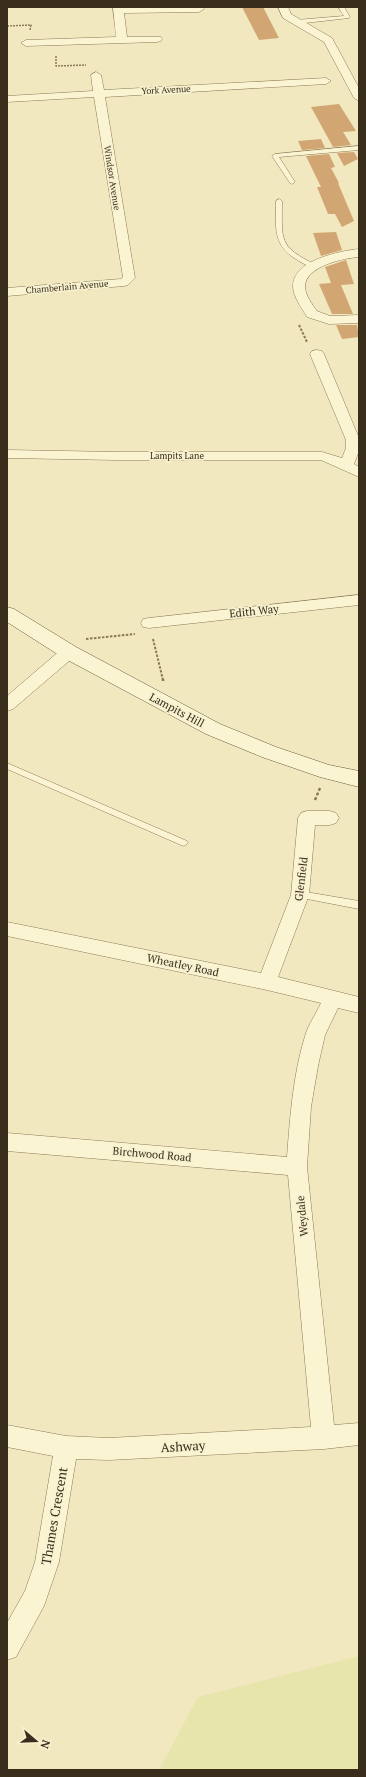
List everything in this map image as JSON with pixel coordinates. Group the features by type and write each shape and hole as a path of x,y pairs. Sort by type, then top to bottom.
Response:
{"main road":[{"name":"Lampits Hill","path":"7,613 69,652 213,729 269,752 327,772 359,779"}],"street":[{"path":"283,7 287,16 328,40 355,86 359,98"},
{"path":"122,40 119,9 199,9"},
{"path":"26,43 157,39"},
{"name":"Windsor Avenue","path":"96,75 129,278 127,281"},
{"name":"York Avenue","path":"7,99 326,81"},
{"path":"359,253 335,257 314,266 301,278 299,285 302,295 312,314 319,318 329,320 359,319"},
{"name":"Chamberlain Avenue","path":"7,292 127,281"},
{"path":"317,354 353,440 353,448 346,466"},
{"name":"Lampits Lane","path":"7,454 117,456 322,456 335,460 359,473"},
{"name":"Edith Way","path":"149,623 359,600"},
{"path":"7,705 69,652"},
{"path":"307,818 330,818"},
{"name":"Glenfield","path":"267,982 300,895 307,818"},
{"name":"Wheatley Road","path":"7,929 267,982 359,1005"},
{"name":"Weydale","path":"324,1438 297,1167 301,1108 308,1066 315,1035 333,999"},
{"name":"Birchwood Road","path":"7,1142 297,1167"},
{"name":"Ashway","path":"7,1436 66,1447 109,1449 324,1438 359,1434"},
{"name":"Thames Crescent","path":"7,1648 35,1597 47,1562 66,1447"}],"lane":[{"path":"296,22 347,17 341,7"},
{"path":"292,182 275,156 359,148"},
{"path":"279,201 279,239 284,249 296,258 314,266"},
{"path":"7,766 184,843"},
{"path":"300,895 359,905"}],"path":[{"path":"56,42 56,66 88,65 96,75"},
{"path":"69,652 79,640 139,633 138,623 149,623 168,706"},
{"path":"307,818 327,772"}],"shaded area":[{"path":"359,1656 359,1770 159,1770 198,1697"}],"building":[{"path":"242,7 263,7 279,38 259,40"},
{"path":"339,104 356,131 343,132 351,145 333,147 311,107"},
{"path":"321,139 325,148 302,150 298,141"},
{"path":"354,152 358,159 344,166 337,153"},
{"path":"329,154 335,167 331,168 339,183 354,221 342,227 335,214 328,214 317,187 321,187 306,156"},
{"path":"336,232 342,250 321,256 313,233"},
{"path":"346,260 354,284 341,285 353,314 332,314 319,284 331,283 325,267"},
{"path":"336,325 357,325 359,337 342,339"}]}
